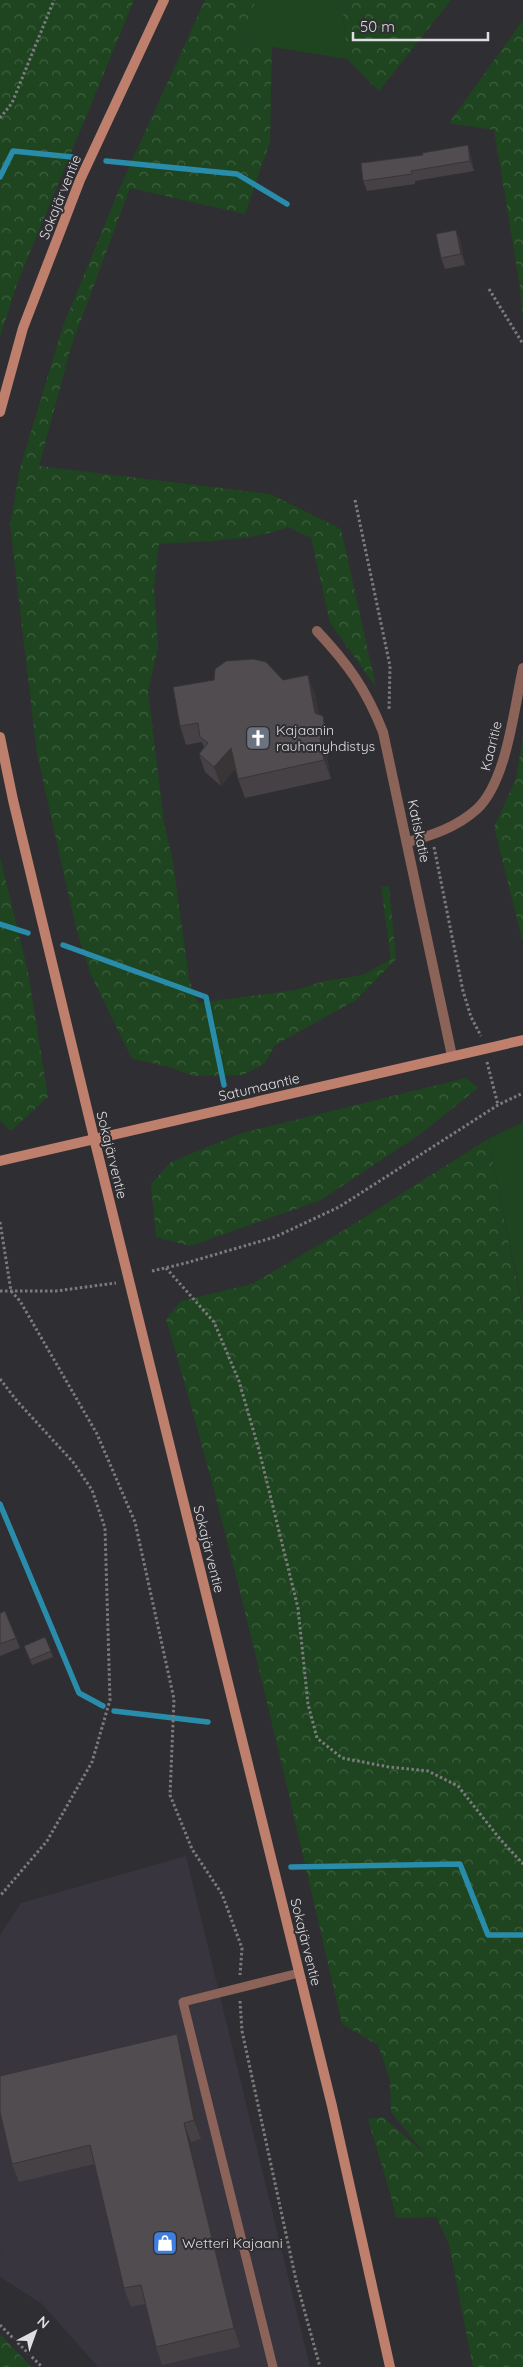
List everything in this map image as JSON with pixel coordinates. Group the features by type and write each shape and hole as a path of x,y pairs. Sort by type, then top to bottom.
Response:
{"street":[{"name":"Sokajärventie","path":"0,412 23,328 80,180 164,0"},
{"name":"Katiskatie","path":"317,631 340,656 371,700 383,732 408,842 452,1056"},
{"name":"Kaaritie","path":"408,842 432,835 463,820 478,808 495,786 523,668"},
{"name":"Sokajärventie","path":"0,737 15,810 94,1138 334,2115 390,2367"},
{"name":"Satumaantie","path":"0,1160 523,1040"}],"lane":[{"path":"273,2367 184,2002 299,1973"}],"path":[{"path":"0,118 12,103 54,0"},
{"path":"489,289 523,344"},
{"path":"355,500 390,666 390,706 383,732"},
{"path":"432,835 463,990 471,1017 480,1032 498,1104"},
{"path":"152,1271 275,1236 339,1207 498,1104 523,1093"},
{"path":"0,1222 11,1291 20,1301 97,1434 135,1522 174,1699 170,1795 192,1849 222,1894 242,1948 239,1987 242,2031 296,2280 320,2367"},
{"path":"166,1268 214,1322 239,1381 259,1450 298,1608 308,1704 317,1738 342,1758 389,1767 428,1771 458,1786 500,1839 523,1864"},
{"path":"0,1291 56,1291 92,1284 117,1282"},
{"path":"0,1379 17,1401 73,1462 92,1490 105,1528 110,1700 92,1762 47,1842 0,1896"},
{"path":"0,2325 42,2367"}],"shaded area":[{"path":"186,1856 310,2367 98,2367 41,2303 0,2277 0,1935 21,1903"}],"green space":[{"path":"0,0 134,0 17,284 0,337"},
{"path":"205,0 256,0 239,42 272,47 270,142 245,214 130,188 71,347 39,466 270,494 341,529 376,687 330,623 311,538 288,527 257,536 159,544 154,587 158,647 148,692 164,823 173,862 189,979 198,1003 295,990 325,981 363,975 391,959 381,887 389,886 396,959 356,1000 275,1045 265,1063 243,1075 194,1076 166,1066 132,1059 90,973 76,928 37,754 10,525 20,468 63,326 121,185"},
{"path":"256,0 342,0 347,59 239,42"},
{"path":"342,0 451,0 379,91 347,59"},
{"path":"523,20 523,319 520,287 494,130 449,123"},
{"path":"523,735 522,939 494,827 516,779"},
{"path":"0,857 28,972 48,1097 11,1131 0,1121"},
{"path":"466,1078 478,1088 419,1135 321,1200 190,1246 156,1237 151,1184 171,1162 242,1133"},
{"path":"523,1122 523,1308 488,1139"},
{"path":"488,1139 523,1312 523,2367 473,2367 449,2244 436,2217 396,2218 368,2119 383,2117 424,2153 391,2112 390,2080 378,2045 342,2024 238,1582 166,1319 181,1301 252,1284 346,1229"},
{"path":"0,2334 31,2367 0,2367"}],"building":[{"path":"468,145 470,161 411,171 412,174 363,181 361,163 423,155 422,153"},
{"path":"456,230 461,254 441,258 436,234"},
{"name":"Kajaanin rauhanyhdistys","path":"253,659 266,662 283,680 308,675 315,713 323,716 325,730 320,739 324,760 238,779 231,748 214,767 199,754 208,743 200,737 198,723 180,726 173,687 214,680 215,669 226,661"},
{"path":"5,1611 16,1638 0,1644 0,1613"},
{"path":"45,1637 51,1651 30,1660 24,1646"},
{"name":"Wetteri Kajaani","path":"177,2034 194,2120 184,2123 234,2328 156,2347 141,2285 124,2288 90,2145 12,2164 0,2112 0,2076"}],"waterway":[{"path":"0,177 13,151 72,157"},
{"path":"106,161 237,174 287,204"},
{"path":"0,924 28,933"},
{"path":"63,945 206,997 224,1085"},
{"path":"0,1504 79,1693 103,1706"},
{"path":"114,1711 208,1722"},
{"path":"291,1867 460,1864 488,1935 523,1935"}],"place":[{"name":"Kajaanin rauhanyhdistys","path":"258,738"},
{"name":"Wetteri Kajaani","path":"165,2243"}]}
